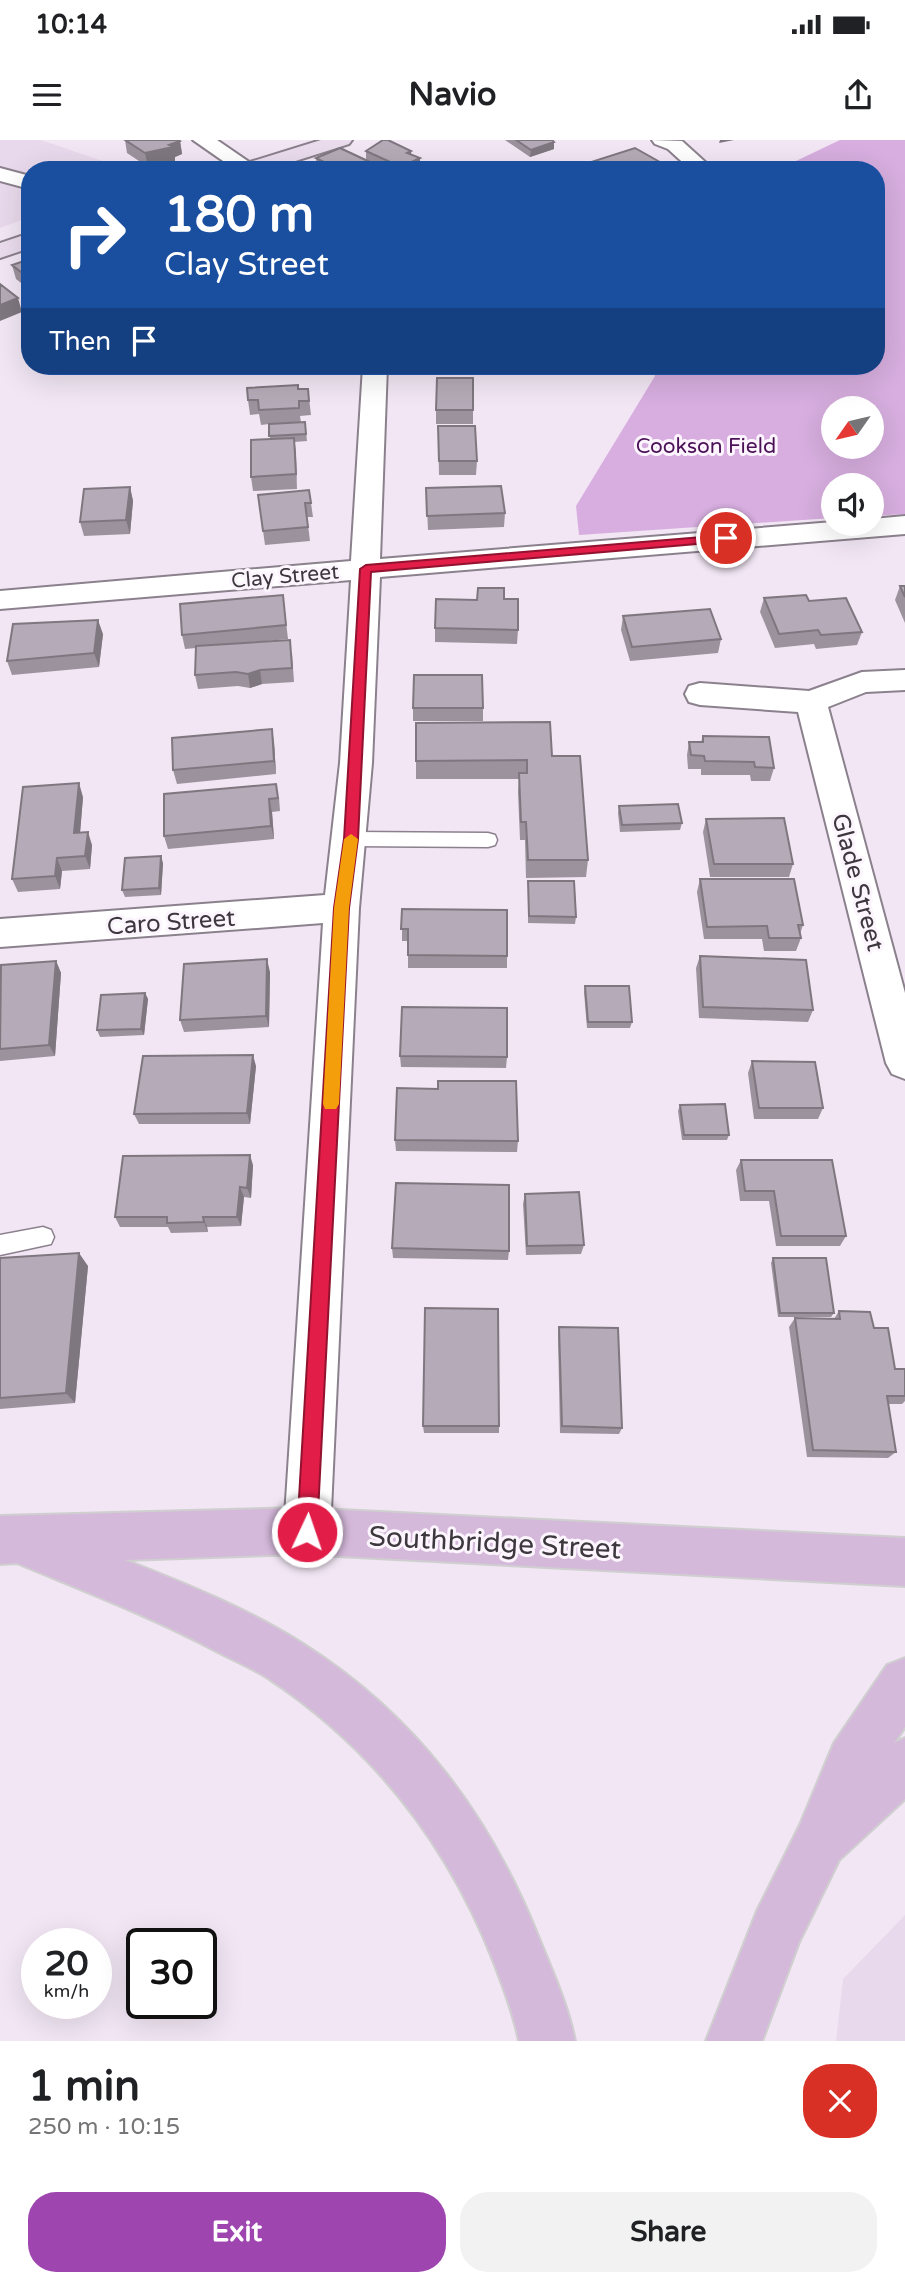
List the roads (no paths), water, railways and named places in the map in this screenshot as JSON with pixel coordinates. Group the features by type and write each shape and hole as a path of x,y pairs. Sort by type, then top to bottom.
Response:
{"main road":[{"name":"Southbridge Street","path":"8,1540 307,1532 905,1562"},
{"path":"8,1540 180,1606 284,1660 331,1694 398,1755 438,1802 496,1898 542,2016 547,2041"},
{"path":"734,2041 776,1930 820,1841 852,1762 905,1684"},
{"path":"820,1841 905,1764"}],"street":[{"path":"203,140 234,161"},
{"path":"272,161 342,140"},
{"path":"662,140 675,145 694,161"},
{"path":"0,174 21,180"},
{"path":"0,251 21,243"},
{"path":"307,1532 341,908 351,839 375,375"},
{"name":"Clay Street","path":"0,600 905,525"},
{"path":"700,694 811,702 862,682 905,680"},
{"name":"Glade Street","path":"811,702 905,1063"},
{"name":"Caro Street","path":"0,933 341,908"}],"lane":[{"path":"351,839 488,840"},
{"path":"0,1245 43,1237"}],"park label":[{"name":"Cookson Field","path":"706,446"}]}
